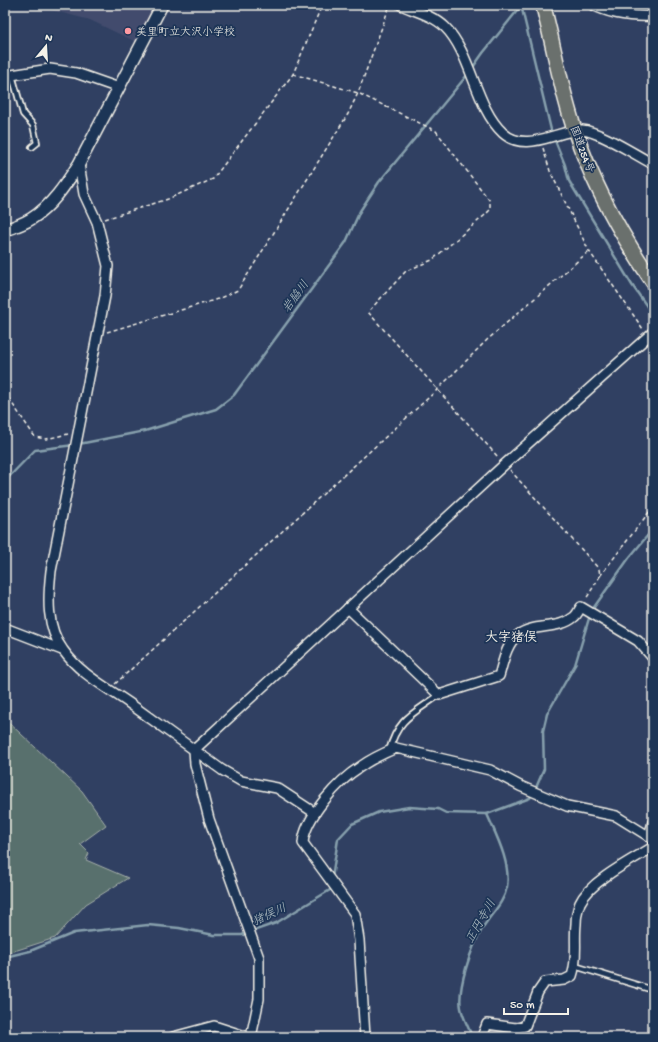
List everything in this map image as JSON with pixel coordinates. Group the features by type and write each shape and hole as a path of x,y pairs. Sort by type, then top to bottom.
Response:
{"highway":[{"name":"国道254号","path":"543,5 575,131 605,202 653,282"}],"street":[{"path":"5,230 31,219 42,211 62,189 79,164 162,5"},
{"path":"401,5 444,26 465,59 492,118 504,133 518,140 541,140 575,131 593,132 653,164"},
{"path":"593,5 621,15 653,16"},
{"path":"9,76 50,69 76,73 119,88"},
{"path":"79,164 84,194 97,222 108,266 105,296 77,432 51,571 48,598 50,619 55,636 62,650 82,671 194,750 241,781 277,788 315,813"},
{"path":"173,1037 214,1026 249,1037 259,1000 259,958 209,818 194,764 194,750 505,464 650,334"},
{"path":"348,608 439,694 499,676 508,649 518,635 535,628 564,622 574,618 581,607 638,641 653,658"},
{"path":"5,628 62,650"},
{"path":"365,1037 359,940 355,914 303,843 304,836 315,813 339,783 359,767 396,748 490,770 520,786 567,806 616,816 651,838 653,822"},
{"path":"482,1037 487,1024 516,1028 525,1026 538,992 545,982 564,980 572,976 575,966 576,923 580,903 590,890 612,872 653,848"}],"lane":[{"path":"9,76 23,114 33,125 37,143 32,147"},
{"path":"388,751 394,734 401,723 439,694"},
{"path":"575,966 653,990"}],"path":[{"path":"97,222 168,199 213,179 293,74 322,5"},
{"path":"97,335 218,299 238,290 243,278 348,114 358,93 390,5"},
{"path":"293,74 358,93 436,131 490,201 490,210 484,216 432,260 406,271 368,312 577,543 598,569 600,576"},
{"path":"541,140 550,171 589,251 650,334"},
{"path":"109,689 437,390 487,340 589,251"},
{"path":"5,393 35,437 46,439 77,432"},
{"path":"581,607 600,576 653,507"}],"shaded area":[{"name":"美里町立大沢小学校","path":"32,5 157,5 136,42 90,20"}],"green space":[{"path":"5,719 82,791 106,825 80,844 89,853 86,860 128,878 86,904 55,938 5,954"}],"waterway":[{"path":"521,5 552,134"},
{"name":"岩脇川","path":"471,70 521,6"},
{"name":"岩脇川","path":"79,444 145,431 216,409 234,395 346,242 360,211 379,182 468,74"},
{"path":"554,138 565,165 569,181 632,285 653,315"},
{"name":"岩脇川","path":"5,481 35,450 74,445"},
{"path":"592,610 629,558 653,529"},
{"path":"535,790 544,769 543,731 547,714 575,665 590,615"},
{"name":"猪俣川","path":"332,878 338,839 352,824 379,812 409,807 438,809 446,813 487,814 530,798 532,794"},
{"name":"正円寺川","path":"472,1037 461,1008 460,1000 463,979 478,936 500,904 507,887 508,878 502,849 487,814"},
{"name":"猪俣川","path":"5,957 30,951 74,933 148,925 179,928 214,935 242,935 276,923 330,890 331,885"}],"place":[{"name":"美里町立大沢小学校","path":"128,31"}],"district":[{"name":"大字猪俣","path":"511,636"}]}
